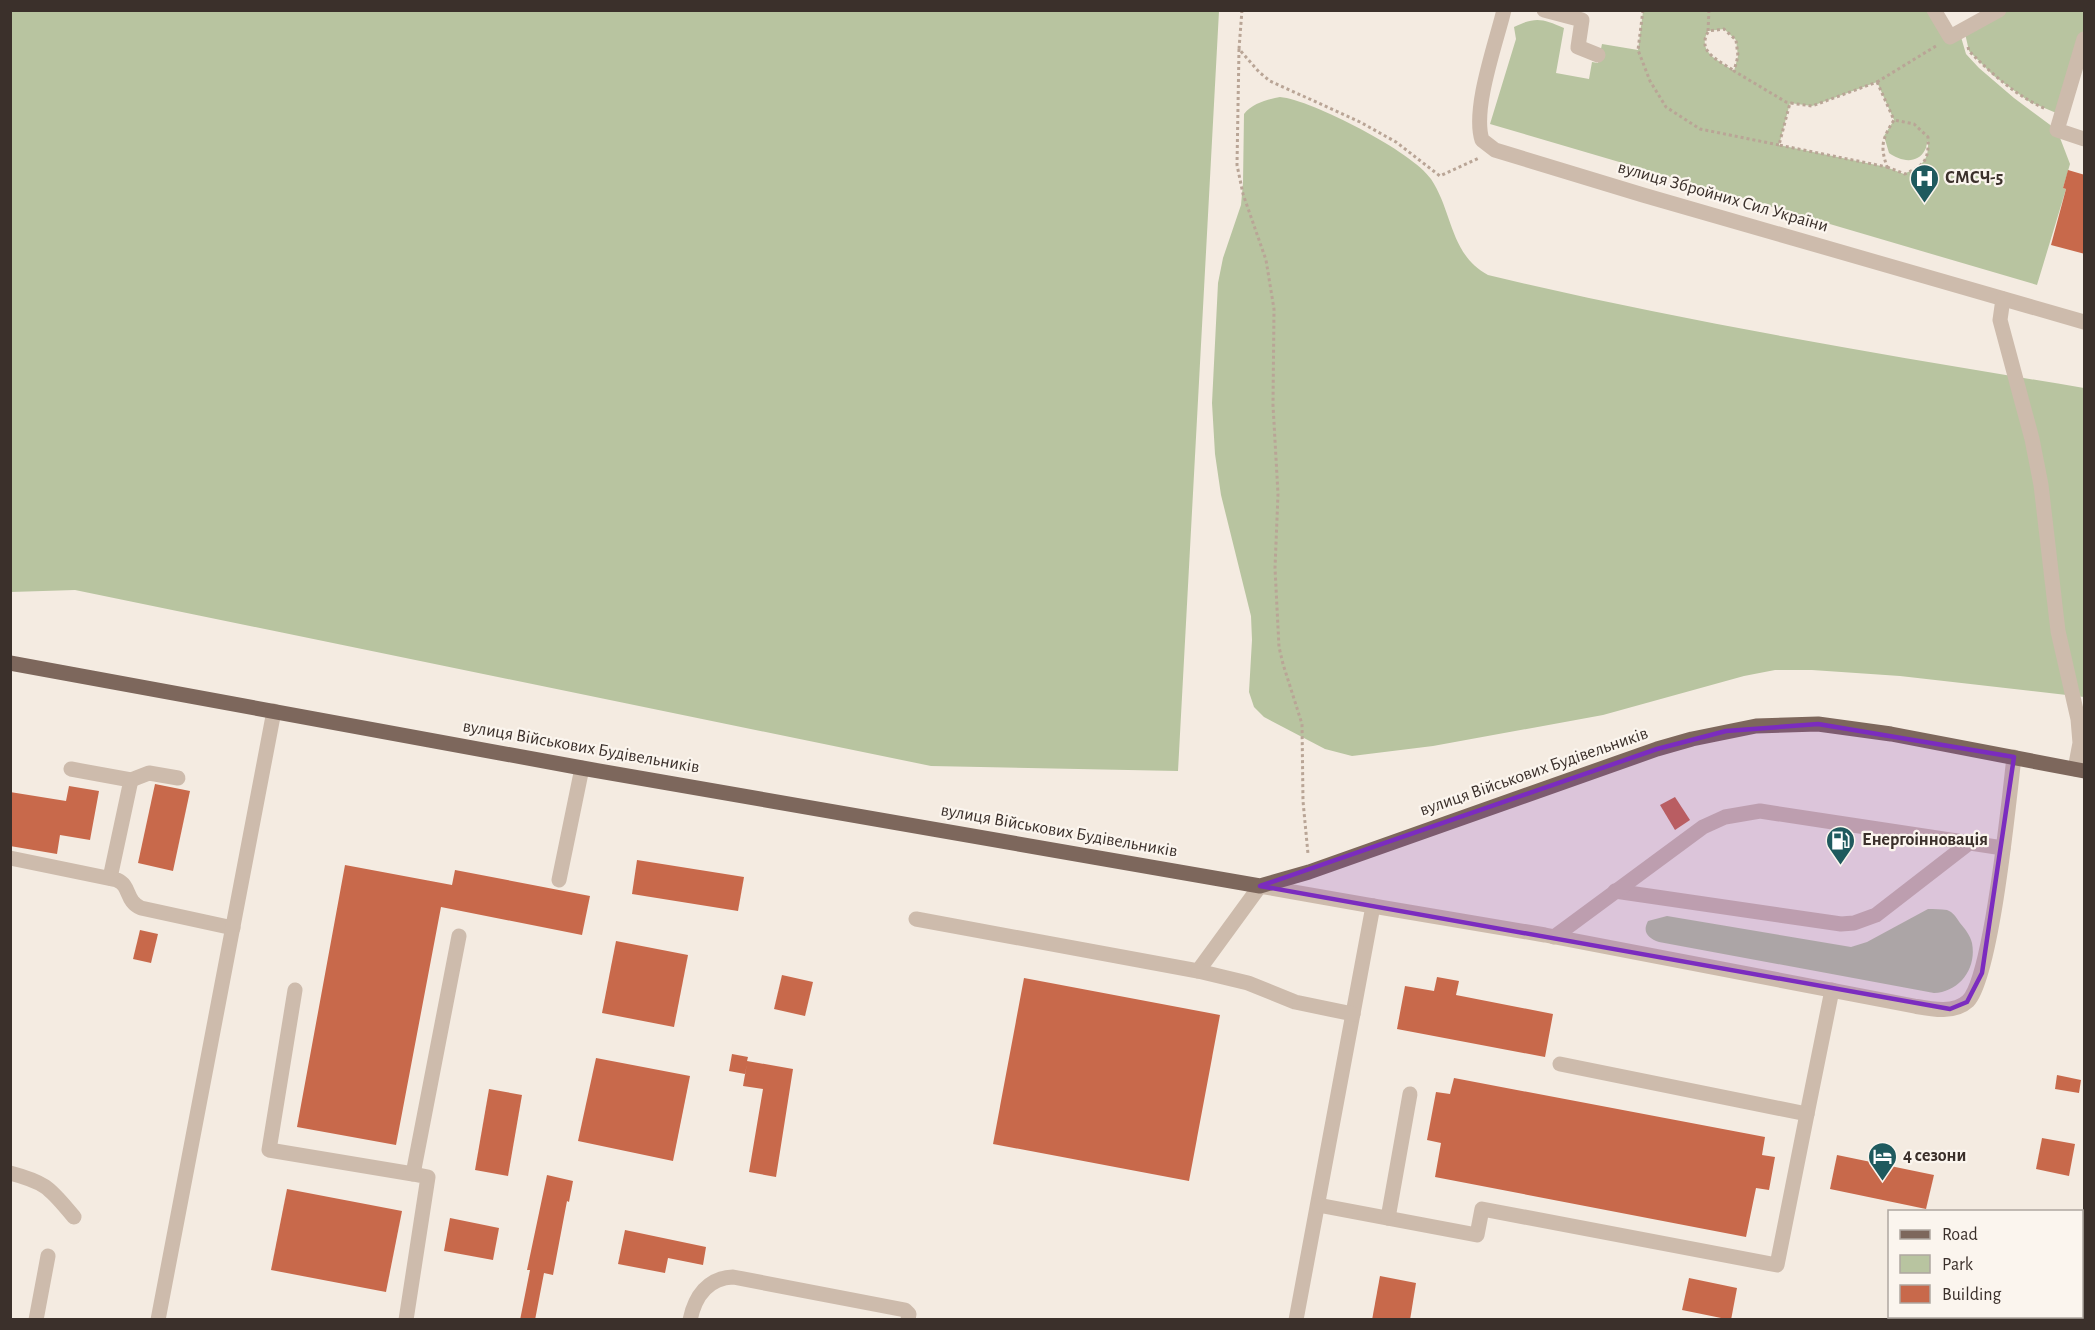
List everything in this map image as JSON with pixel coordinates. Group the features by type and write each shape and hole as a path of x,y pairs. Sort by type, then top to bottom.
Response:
{"main road":[{"name":"вулиця Військових Будівельників","path":"10,663 582,768 1260,886 1309,872 1658,749 1692,739 1756,726 1807,724 1848,727 2080,770"}],"street":[{"path":"1495,150 1482,140 1479,123 1485,87 1504,10"},
{"path":"1544,10 1582,20 1578,47 1598,55"},
{"path":"1934,10 1950,38 1999,10"},
{"path":"2085,39 2057,130 2085,139"},
{"name":"вулиця Збройних Сил України","path":"1495,150 2085,322"},
{"path":"2003,298 2000,320 2032,439 2041,485 2058,631 2078,719 2080,770"},
{"path":"158,1320 274,711"},
{"path":"1198,971 1260,886 1554,937 1930,1009 1950,1009 1967,1002 1974,993 1982,973 2003,848 2013,757"},
{"path":"559,880 582,768"},
{"path":"71,769 131,780 150,773 178,778"},
{"path":"110,878 131,780"},
{"path":"1554,937 1703,827 1725,817 1760,811 2003,848"},
{"path":"1615,891 1841,924 1854,923 1876,915 1969,843"},
{"path":"10,858 110,878 122,882 130,901 141,908 233,928"},
{"path":"1296,1320 1373,906"},
{"path":"916,920 1198,971 1248,983 1295,1002 1353,1014"},
{"path":"414,1174 459,936"},
{"path":"295,990 269,1150 428,1177 406,1320"},
{"path":"1318,1205 1477,1235 1482,1209 1777,1265 1832,990"},
{"path":"1560,1064 1808,1114"},
{"path":"1388,1218 1410,1094"},
{"path":"10,1173 41,1182 75,1217"},
{"path":"36,1320 48,1256"},
{"path":"690,1320 693,1306 707,1287 718,1279 733,1277 905,1310 909,1312 908,1320"}],"path":[{"path":"1242,10 1237,165 1243,194 1266,260 1274,309 1273,405 1278,494 1275,568 1279,647 1282,664 1302,724 1303,801 1309,872"},
{"path":"1643,10 1638,50 1650,81 1666,107 1700,129 1887,167 1905,174 1918,168 1928,154 1928,137 1914,124 1894,120"},
{"path":"1708,10 1708,31 1705,42 1710,57 1786,102 1812,106 1877,82 1950,38"},
{"path":"1708,31 1724,28 1736,40 1738,56 1734,71"},
{"path":"1964,29 1969,51 1994,76 2030,102 2061,115"},
{"path":"1239,50 1270,81 1360,122 1396,142 1440,176 1495,150"},
{"path":"1877,82 1894,120"},
{"path":"1779,145 1790,103"},
{"path":"1887,167 1881,151 1884,136 1894,120"}],"highlighted area":[{"path":"1818,724 2014,757 1982,973 1967,1002 1950,1009 1260,886 1657,749 1726,731"}],"green space":[{"path":"10,11 1219,11 1178,771 931,766 75,590 11,592"},
{"name":"СМСЧ-5","path":"1643,11 1934,11 1961,37 1966,54 1979,68 2057,130 2070,164 2063,188 2066,189 2037,285 1490,124 1516,39 1514,27 1528,21 1539,20 1564,28 1556,73 1589,79 1592,62 1598,63 1602,44 1638,50","holes":["1724,29 1736,40 1738,56 1734,71 1711,56 1705,45 1708,31","1877,82 1894,120 1884,136 1889,153 1903,160 1913,160 1922,155 1928,141 1926,158 1915,168 1904,174 1886,167 1779,145 1790,103 1812,106"]},
{"path":"1999,11 2084,11 2084,39 2061,115 2030,102 1994,76 1969,51 1964,29"},
{"path":"1280,97 1315,107 1361,129 1421,168 1431,179 1438,192 1459,245 1466,256 1488,275 1711,323 2084,388 2084,697 1900,676 1775,670 1744,676 1603,715 1433,746 1352,756 1325,749 1264,717 1254,707 1249,692 1251,616 1221,495 1215,454 1212,403 1218,283 1223,258 1241,205 1244,114 1256,105"},
{"path":"1928,909 1947,910 1953,913 1972,943 1972,962 1969,970 1958,984 1943,992 1934,993 1659,942 1652,939 1646,931 1648,921 1667,916 1851,947 1867,942"}],"building":[{"path":"2068,170 2085,175 2085,254 2051,245 2066,189 2063,188"},
{"path":"155,784 190,791 173,871 138,863"},
{"path":"69,786 99,791 90,840 60,835 57,854 10,846 10,792 66,801"},
{"path":"1675,797 1690,820 1675,830 1660,805"},
{"path":"637,860 744,877 738,911 632,894"},
{"path":"345,865 452,885 455,870 590,896 582,935 441,907 396,1145 297,1127"},
{"path":"140,930 158,934 151,963 133,959"},
{"path":"616,941 688,955 674,1027 602,1013"},
{"path":"782,975 813,982 805,1016 774,1009"},
{"path":"1437,977 1459,981 1456,995 1553,1014 1545,1057 1397,1029 1405,986 1434,991"},
{"path":"1024,978 1220,1015 1189,1181 993,1144"},
{"path":"732,1054 748,1057 747,1061 793,1069 776,1177 749,1172 763,1089 743,1086 747,1063 745,1074 729,1071"},
{"path":"596,1058 690,1076 673,1161 578,1141"},
{"path":"2057,1075 2081,1080 2079,1093 2055,1089"},
{"path":"1454,1078 1765,1137 1762,1155 1775,1157 1769,1190 1756,1188 1746,1237 1435,1177 1441,1143 1427,1140 1436,1092 1450,1094"},
{"path":"489,1089 522,1095 508,1176 475,1170"},
{"path":"2042,1138 2075,1144 2069,1176 2036,1169"},
{"path":"1837,1155 1934,1175 1926,1209 1830,1189"},
{"path":"547,1175 573,1181 553,1275 544,1273 535,1320 520,1320 530,1270 527,1270"},
{"path":"287,1189 402,1211 386,1292 271,1270"},
{"path":"450,1218 499,1228 493,1260 444,1251"},
{"path":"625,1230 706,1247 703,1265 668,1258 665,1273 618,1264"},
{"path":"1380,1276 1416,1283 1410,1320 1372,1320"},
{"path":"1689,1278 1737,1288 1731,1320 1682,1310"}],"place":[{"name":"СМСЧ-5","path":"1924,204"},
{"name":"Енергоінновація","path":"1841,866"},
{"name":"4 сезони","path":"1882,1182"}]}
